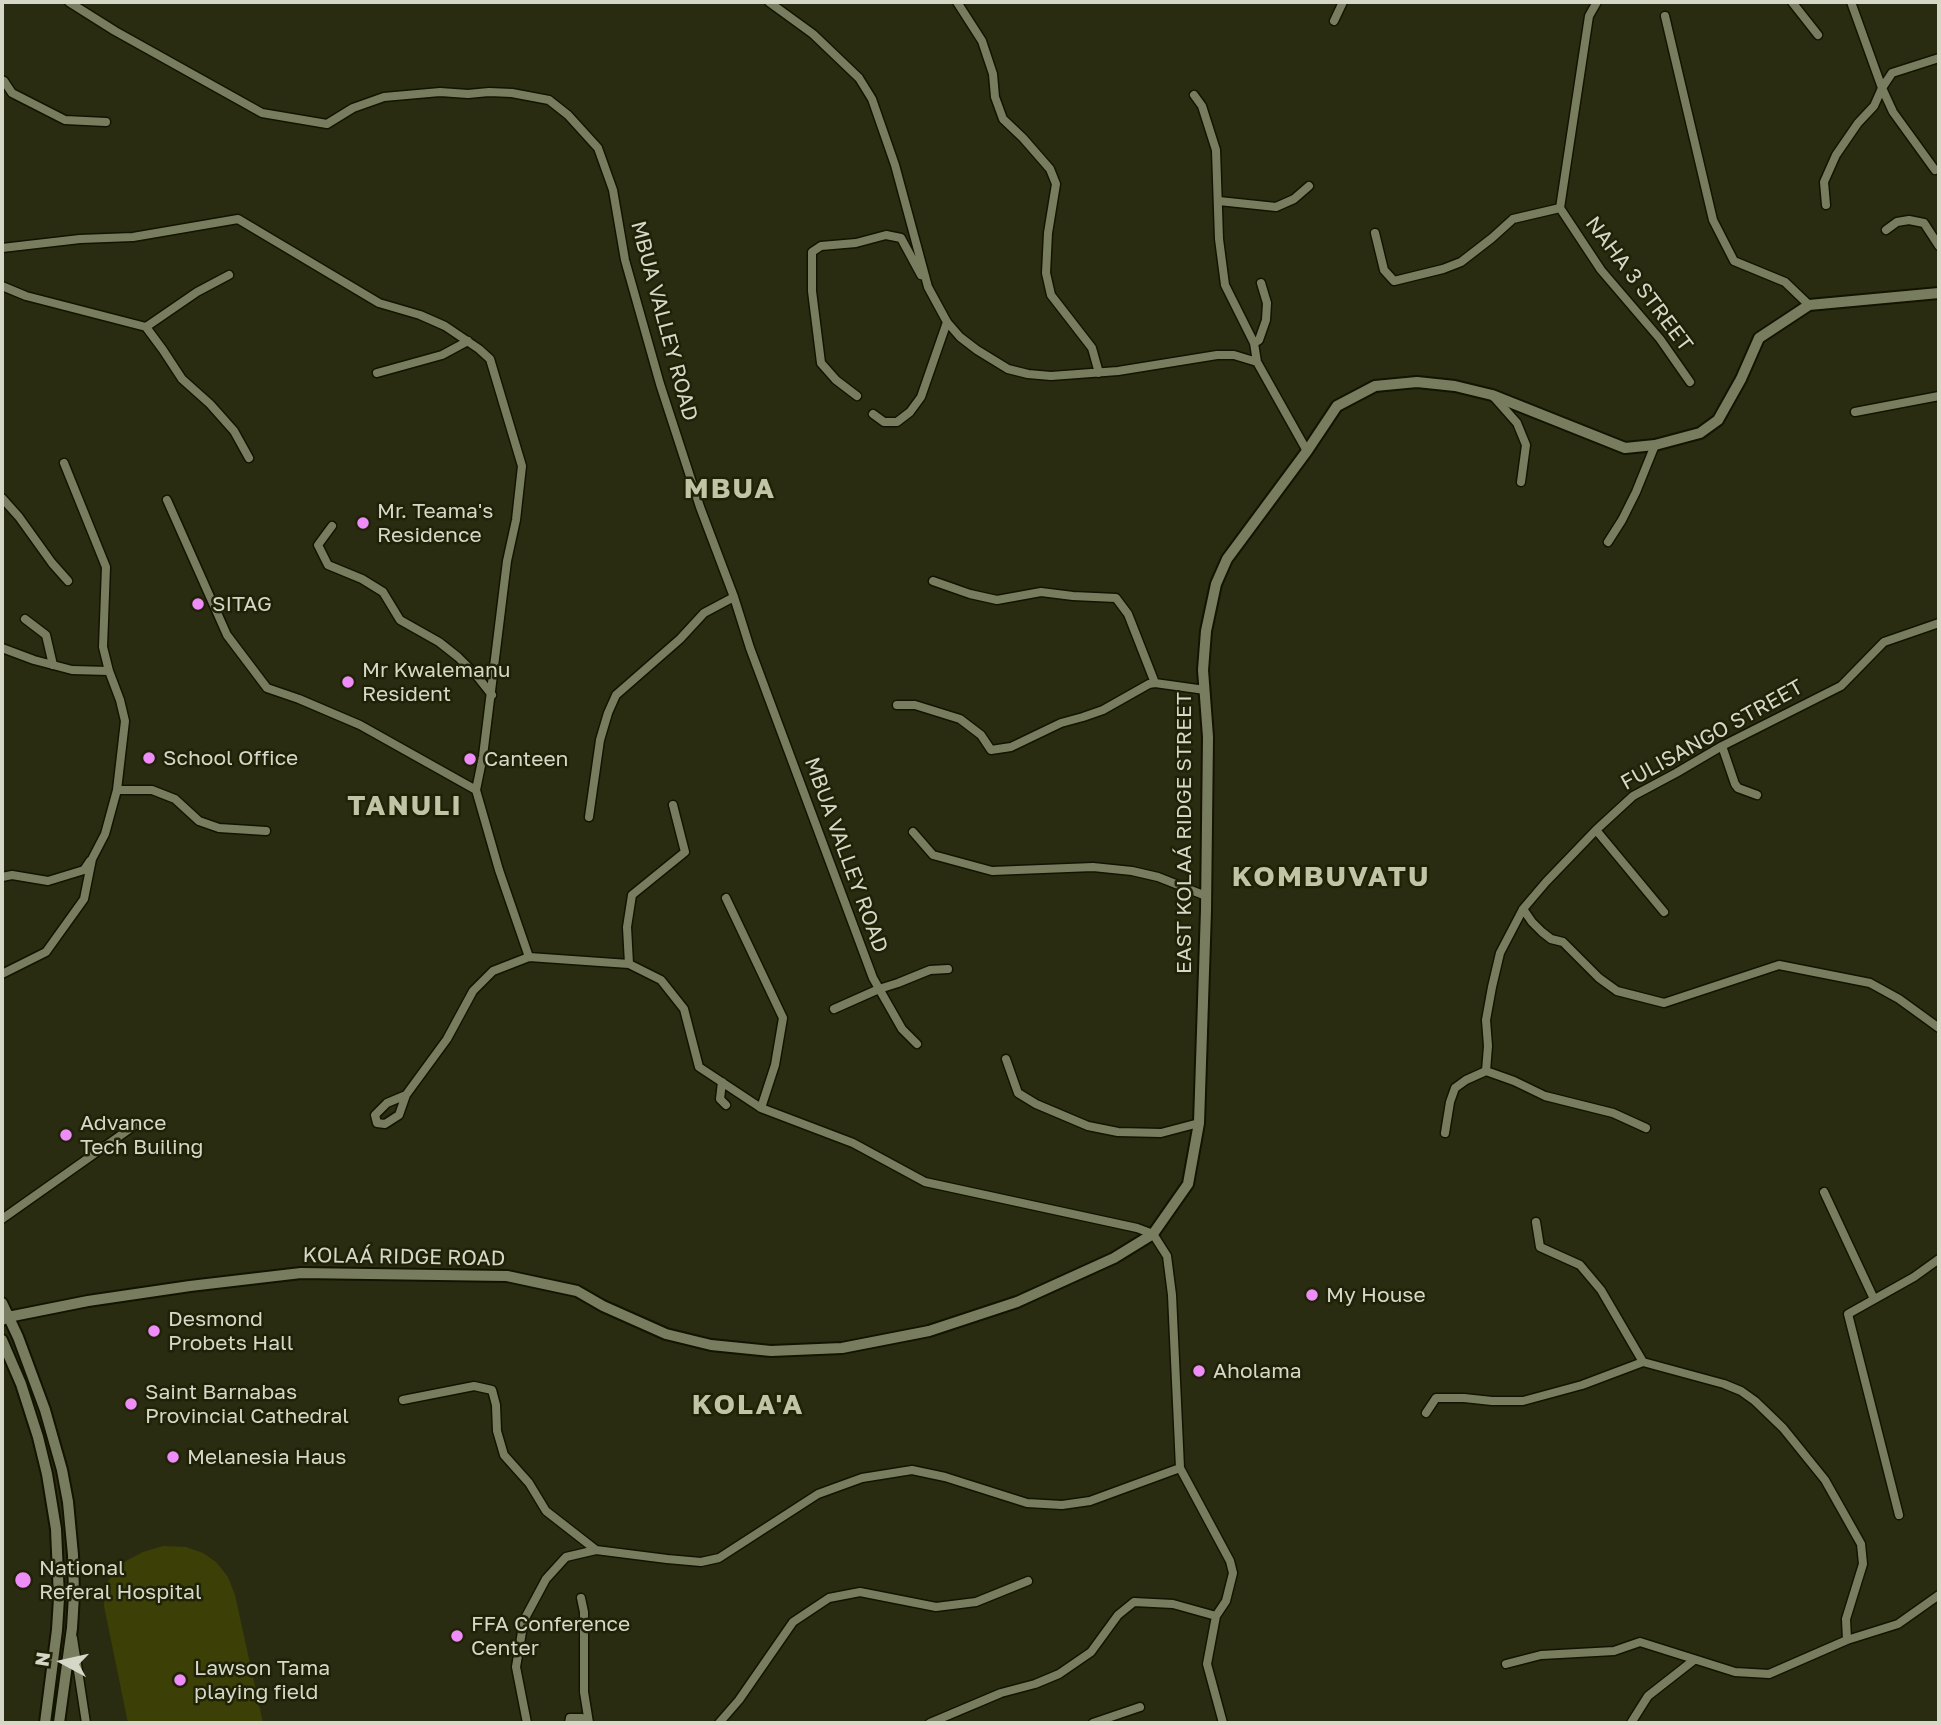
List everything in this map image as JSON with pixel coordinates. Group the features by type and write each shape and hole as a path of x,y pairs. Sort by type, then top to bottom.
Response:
{"street":[{"name":"MBUA VALLEY ROAD","path":"69,2 115,31 262,113 327,124 353,108 384,97 440,92 512,93 549,100 568,115 598,148 613,190 625,260 660,384 755,661 873,978 902,1029 917,1044"},
{"path":"769,2 813,34 859,78 872,99 895,165 928,287"},
{"path":"957,2 982,41 1003,119 1050,169 1056,184 1048,233 1046,273 1051,295 1092,348 1098,373"},
{"path":"1334,21 1343,2"},
{"name":"NAHA 3 STREET","path":"1597,2 1589,16 1560,208 1601,270 1660,339 1690,382"},
{"path":"1792,2 1818,35"},
{"path":"1851,2 1893,112 1935,170"},
{"path":"1665,16 1713,220 1734,261 1786,282 1809,305 1939,293"},
{"path":"1826,205 1824,182 1836,155 1858,123 1874,106 1892,73 1939,58"},
{"path":"2,80 12,93 65,120 106,122"},
{"path":"1194,95 1202,106 1216,150 1219,239 1225,285 1254,343 1257,362 1307,451"},
{"path":"1219,201 1276,207 1294,199 1309,186"},
{"path":"1375,233 1384,270 1394,281 1443,270 1461,262 1513,219 1560,208"},
{"path":"2,248 80,239 133,237 239,219 379,303 420,315 445,327 490,359 522,466 516,520 507,561 492,695 475,790 499,870 530,957"},
{"path":"1886,230 1898,222 1909,220 1924,223 1939,246"},
{"path":"857,397 821,363 812,291 811,252 821,246 856,243 887,234 901,238 947,322 968,344 1008,369 1051,376 1098,373 1217,355 1234,355 1257,362"},
{"path":"146,327 197,292 229,275"},
{"path":"1254,343 1259,340 1266,320 1267,303 1261,283"},
{"path":"2,286 26,296 146,327 182,379 210,404 234,431 248,457"},
{"name":"EAST KOLAÁ RIDGE STREET","path":"1153,1234 1188,1184 1199,1124 1208,737 1203,670 1206,631 1216,584 1227,559 1307,451 1337,405 1375,386 1417,382 1455,386 1492,395 1625,448 1655,445 1700,433 1718,420 1741,379 1759,338 1809,305"},
{"path":"873,414 884,422 897,422 909,412 921,397 947,322"},
{"path":"377,373 442,355 468,341"},
{"path":"1492,395 1517,424 1526,446 1521,482"},
{"path":"1855,412 1939,396"},
{"path":"1608,542 1636,492 1655,445"},
{"path":"2,877 12,875 48,881 84,870 105,834 117,790 125,721 109,671 103,639 106,567 64,463"},
{"path":"2,498 68,581"},
{"path":"167,500 227,635 267,688 360,725 475,790"},
{"path":"332,526 318,545 328,565 362,579 383,592 400,620 439,642 458,657 492,695"},
{"path":"933,581 997,600 1041,592 1116,598 1128,614 1155,683"},
{"path":"589,817 600,740 616,695 680,639 705,613 734,597"},
{"path":"25,619 46,635 53,665"},
{"name":"FULISANGO STREET","path":"1486,1071 1486,1020 1500,953 1523,909 1596,830 1633,796 1722,746 1840,686 1884,642 1939,623"},
{"path":"2,648 72,670 109,671"},
{"path":"897,705 915,705 960,719 981,735 991,750 1011,747 1061,723 1083,718 1149,684 1205,690"},
{"path":"1722,746 1735,785 1757,795"},
{"path":"117,790 152,790 175,799 199,821 219,828 266,831"},
{"path":"629,964 627,928 632,895 685,852 673,805"},
{"path":"1596,830 1664,912"},
{"path":"913,832 933,855 992,871 1093,867 1132,871 1158,877 1206,896"},
{"path":"2,974 46,952 84,899 92,859"},
{"path":"726,898 783,1018 775,1065 761,1108"},
{"path":"1523,909 1542,932 1551,939 1563,942 1599,978 1617,991 1664,1003 1779,965 1870,983 1899,999 1939,1028"},
{"path":"406,1094 447,1039 473,991 493,971 530,957 629,964 661,980 684,1009 699,1067 761,1108 853,1143 926,1182 1138,1228 1153,1234 1167,1256 1172,1295 1180,1468 1230,1561 1233,1573 1226,1601 1216,1616 1207,1664 1223,1723"},
{"path":"834,1009 930,970 948,969"},
{"path":"1006,1059 1018,1093 1036,1104 1088,1126 1118,1132 1160,1133 1199,1124"},
{"path":"1445,1133 1455,1088 1486,1071 1545,1096 1613,1113 1646,1128"},
{"path":"722,1082 720,1099 726,1105"},
{"path":"2,1219 138,1123"},
{"path":"1824,1192 1874,1299"},
{"path":"1536,1222 1540,1247 1580,1265 1601,1290 1643,1362"},
{"name":"KOLAÁ RIDGE ROAD","path":"5,1318 101,1299 302,1273 507,1276 577,1291 603,1306 666,1334 711,1345 771,1351 842,1348 929,1331 1017,1301 1114,1258 1153,1234"},
{"path":"1899,1515 1848,1314 1914,1277 1939,1259"},
{"path":"2,1303 5,1318 18,1337 41,1401 62,1470 68,1502 73,1555 72,1628 59,1723"},
{"path":"2,1340 21,1384 38,1437 56,1529 59,1598 45,1723"},
{"path":"1426,1413 1436,1398 1523,1401 1582,1385 1643,1362 1741,1391 1783,1428 1825,1480 1861,1544 1863,1564 1846,1619 1847,1640"},
{"path":"404,1400 474,1386 492,1390 496,1405 497,1431 504,1455 529,1483 546,1511 596,1550"},
{"path":"527,1723 516,1667 519,1646 528,1611 546,1579 566,1557 596,1550 701,1562 719,1558 818,1494 862,1478 912,1471 945,1477 1027,1503 1062,1505 1090,1501 1180,1468"},
{"path":"719,1723 739,1700 793,1622 829,1598 860,1592 936,1607 976,1602 1028,1581"},
{"path":"1506,1664 1541,1655 1614,1651 1640,1642 1735,1672 1769,1674 1847,1640 1898,1625 1939,1595"},
{"path":"582,1598 584,1692 588,1723"},
{"path":"930,1723 1001,1693 1035,1684 1067,1670 1091,1652 1118,1615 1133,1602 1173,1604 1216,1616"},
{"path":"72,1628 86,1723"},
{"path":"1631,1723 1648,1696 1694,1660"},
{"path":"1093,1723 1140,1707"},
{"path":"569,1723 570,1718 582,1718 588,1723"}],"green space":[{"path":"163,1546 186,1547 203,1553 216,1562 228,1577 235,1595 263,1723 128,1723 104,1606 105,1587 115,1570 126,1561"}],"place":[{"name":"Mr. Teama's Residence","path":"363,523"},
{"name":"SITAG","path":"198,604"},
{"name":"Mr Kwalemanu Resident","path":"348,682"},
{"name":"School Office","path":"149,758"},
{"name":"Canteen","path":"470,759"},
{"name":"Advance Tech Builing","path":"66,1135"},
{"name":"My House","path":"1312,1295"},
{"name":"Desmond Probets Hall","path":"154,1331"},
{"name":"Aholama","path":"1199,1371"},
{"name":"Saint Barnabas Provincial Cathedral","path":"131,1404"},
{"name":"Melanesia Haus","path":"173,1457"},
{"name":"National Referal Hospital","path":"23,1580"},
{"name":"FFA Conference Center","path":"457,1636"},
{"name":"Lawson Tama playing field","path":"180,1680"}],"district":[{"name":"MBUA","path":"730,489"},
{"name":"TANULI","path":"405,806"},
{"name":"KOMBUVATU","path":"1331,877"},
{"name":"KOLA'A","path":"748,1405"}]}
